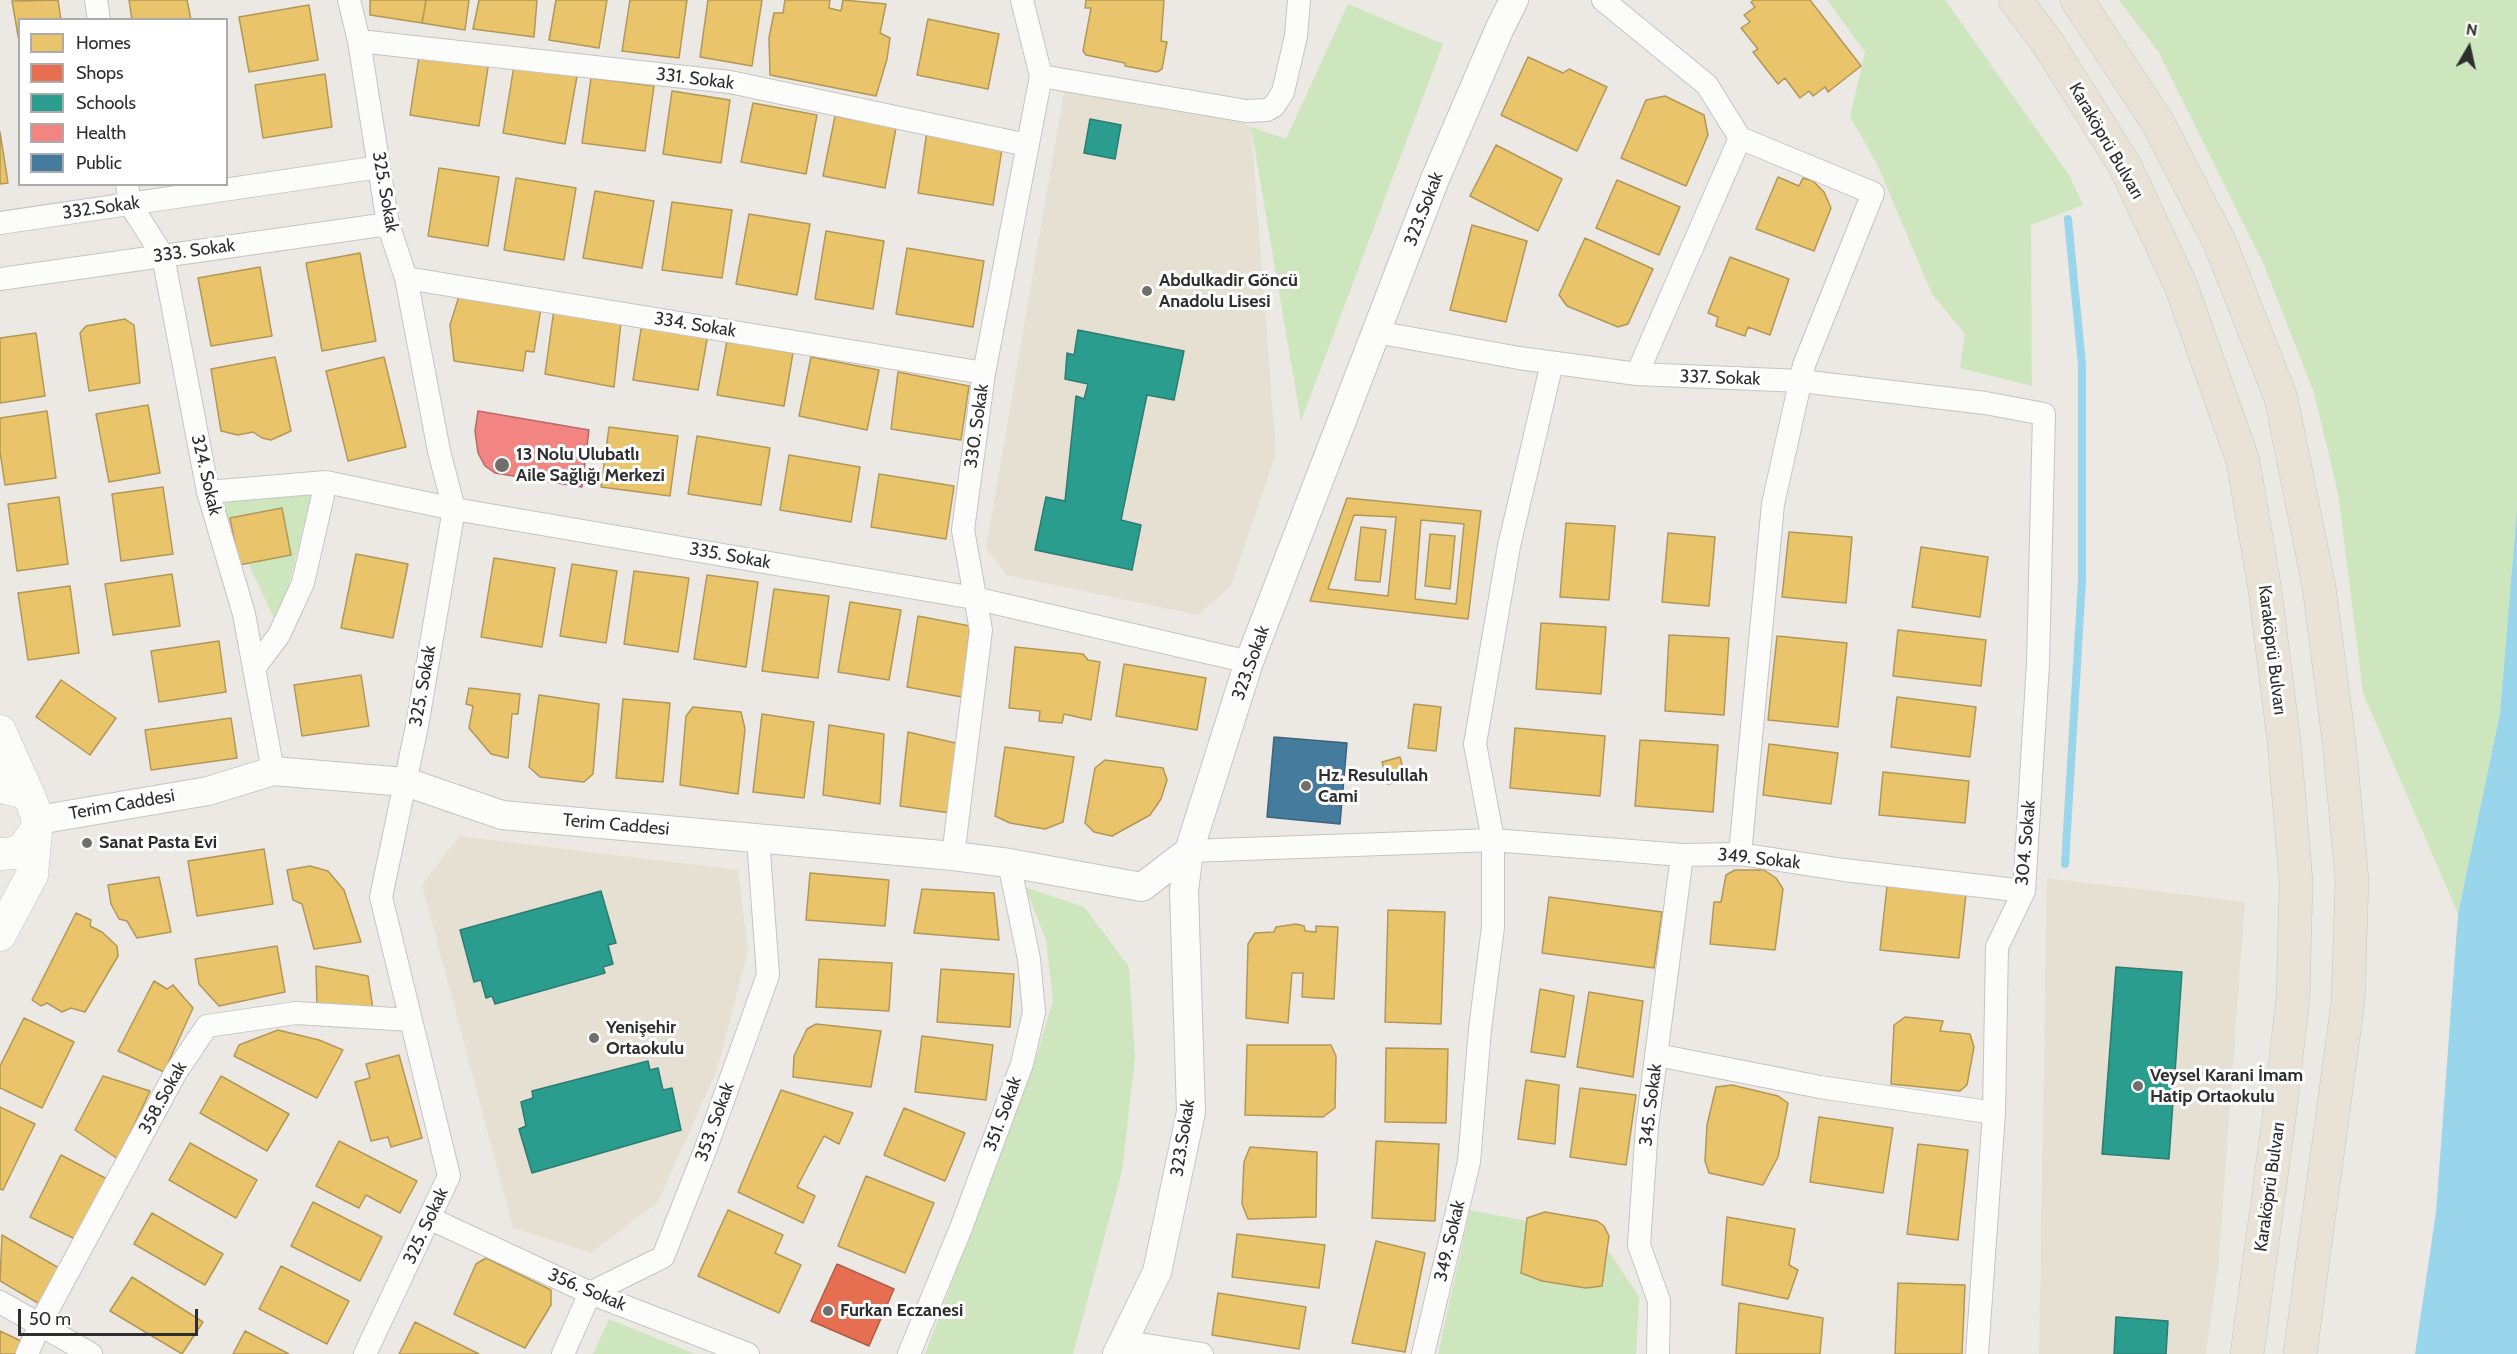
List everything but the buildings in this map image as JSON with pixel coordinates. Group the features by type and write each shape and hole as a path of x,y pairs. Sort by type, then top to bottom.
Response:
{"highway":[{"name":"Karaköprü Bulvarı","path":"2015,0 2047,42 2125,166 2181,285 2243,461 2257,543 2284,741 2296,882 2293,998 2247,1354"},
{"path":"2077,0 2158,123 2220,243 2281,398 2319,587 2339,741 2352,880 2348,1002 2300,1354"}],"main road":[{"path":"0,731 35,817 32,875 0,935"},
{"path":"0,787 12,788 35,817"},
{"path":"0,854 13,853 23,848 35,817"}],"street":[{"path":"96,0 99,18"},
{"name":"325. Sokak","path":"349,0 359,41 388,224 406,278 439,451 454,509 406,782 381,897 449,1176 365,1354"},
{"name":"330. Sokak","path":"953,856 981,630 963,530 984,373 1041,76 1022,0"},
{"path":"1041,76 1246,111 1267,110 1274,106 1283,92 1296,36 1299,0"},
{"name":"323.Sokak","path":"1119,1348 1157,1272 1191,1112 1184,891 1190,851 1249,662 1435,179 1498,30 1514,0"},
{"path":"1603,0 1707,85 1740,138 1873,193 1817,327 1801,381 1773,504 1740,854"},
{"name":"331. Sokak","path":"359,41 729,82 1027,145"},
{"path":"1637,374 1740,138"},
{"name":"332.Sokak","path":"228,183 379,167"},
{"name":"332.Sokak","path":"0,223 129,194 203,186"},
{"name":"324. Sokak","path":"129,194 163,256 208,492 244,614 273,771"},
{"name":"333. Sokak","path":"0,279 388,224"},
{"name":"334. Sokak","path":"406,278 984,373"},
{"name":"337. Sokak","path":"1376,332 1552,363 1637,374 1801,381 1985,403 2044,414 2044,435"},
{"path":"1493,840 1475,744 1509,546 1552,363"},
{"name":"304. Sokak","path":"1977,1354 1994,1113 1997,947 2024,891 2038,664 2044,435"},
{"path":"255,667 279,635 303,583 326,482"},
{"name":"335. Sokak","path":"208,492 326,482 454,509 974,598 1249,662"},
{"name":"Terim Caddesi","path":"35,817 208,791 273,771 406,782 502,815 1009,862 1142,887 1190,851"},
{"name":"353. Sokak","path":"590,1293 663,1257 706,1148 768,975 758,838"},
{"name":"349. Sokak","path":"1423,1354 1468,1162 1480,1029 1493,927 1493,840"},
{"name":"349. Sokak","path":"1190,851 1493,840 1682,855 1740,854 1844,870 2024,891"},
{"name":"345. Sokak","path":"1658,1354 1659,1301 1639,1245 1647,1126 1682,855"},
{"name":"351. Sokak","path":"909,1354 961,1228 1022,1064 1034,1012 1029,959 1009,862"},
{"name":"358.Sokak","path":"27,1354 40,1324 176,1072 207,1026 296,1013 411,1020"},
{"path":"1657,1055 1820,1087 1994,1113"},
{"name":"356. Sokak","path":"429,1218 590,1293 748,1354"},
{"path":"563,1354 590,1293"},
{"path":"0,1302 91,1354"},
{"path":"1119,1348 1202,1354"}],"shaded area":[{"name":"Abdulkadir Göncü Anadolu Lisesi","path":"1064,91 1233,116 1251,127 1276,454 1231,586 1198,615 1006,575 986,548"},
{"name":"Yenişehir Ortaokulu","path":"459,836 738,870 748,951 717,1070 658,1202 591,1253 513,1228 422,885"},
{"name":"Veysel Karani İmam Hatip Ortaokulu","path":"2047,878 2245,902 2218,1269 2206,1354 2039,1354"}],"green space":[{"path":"1827,0 1945,0 2069,175 2083,205 2031,225 2032,386 1960,368 1965,334 1932,294 1877,164 1850,117 1865,52"},
{"path":"2119,0 2517,0 2517,508 2500,713 2458,914 2363,693 2338,493 2314,393 2264,265 2158,51"},
{"path":"1348,4 1443,44 1301,421 1251,127 1286,139"},
{"path":"313,490 278,627 218,498"},
{"path":"1025,887 1084,907 1129,967 1135,1058 1122,1171 1073,1354 925,1354 1036,1058 1053,1000 1046,940"},
{"path":"1470,1210 1598,1235 1639,1297 1636,1354 1438,1354"},
{"path":"609,1319 695,1354 593,1354"}],"water":[{"path":"2517,508 2517,1354 2415,1354 2436,1212 2458,914 2500,713"}],"waterway":[{"path":"2065,864 2082,581 2082,365 2068,219"}],"place":[{"name":"Abdulkadir Göncü Anadolu Lisesi","path":"1147,291"},
{"name":"13 Nolu Ulubatlı Aile Sağlığı Merkezi","path":"502,465"},
{"name":"Hz. Resulullah Cami","path":"1306,786"},
{"name":"Sanat Pasta Evi","path":"87,843"},
{"name":"Yenişehir Ortaokulu","path":"594,1038"},
{"name":"Veysel Karani İmam Hatip Ortaokulu","path":"2138,1086"},
{"name":"Furkan Eczanesi","path":"828,1311"}]}
